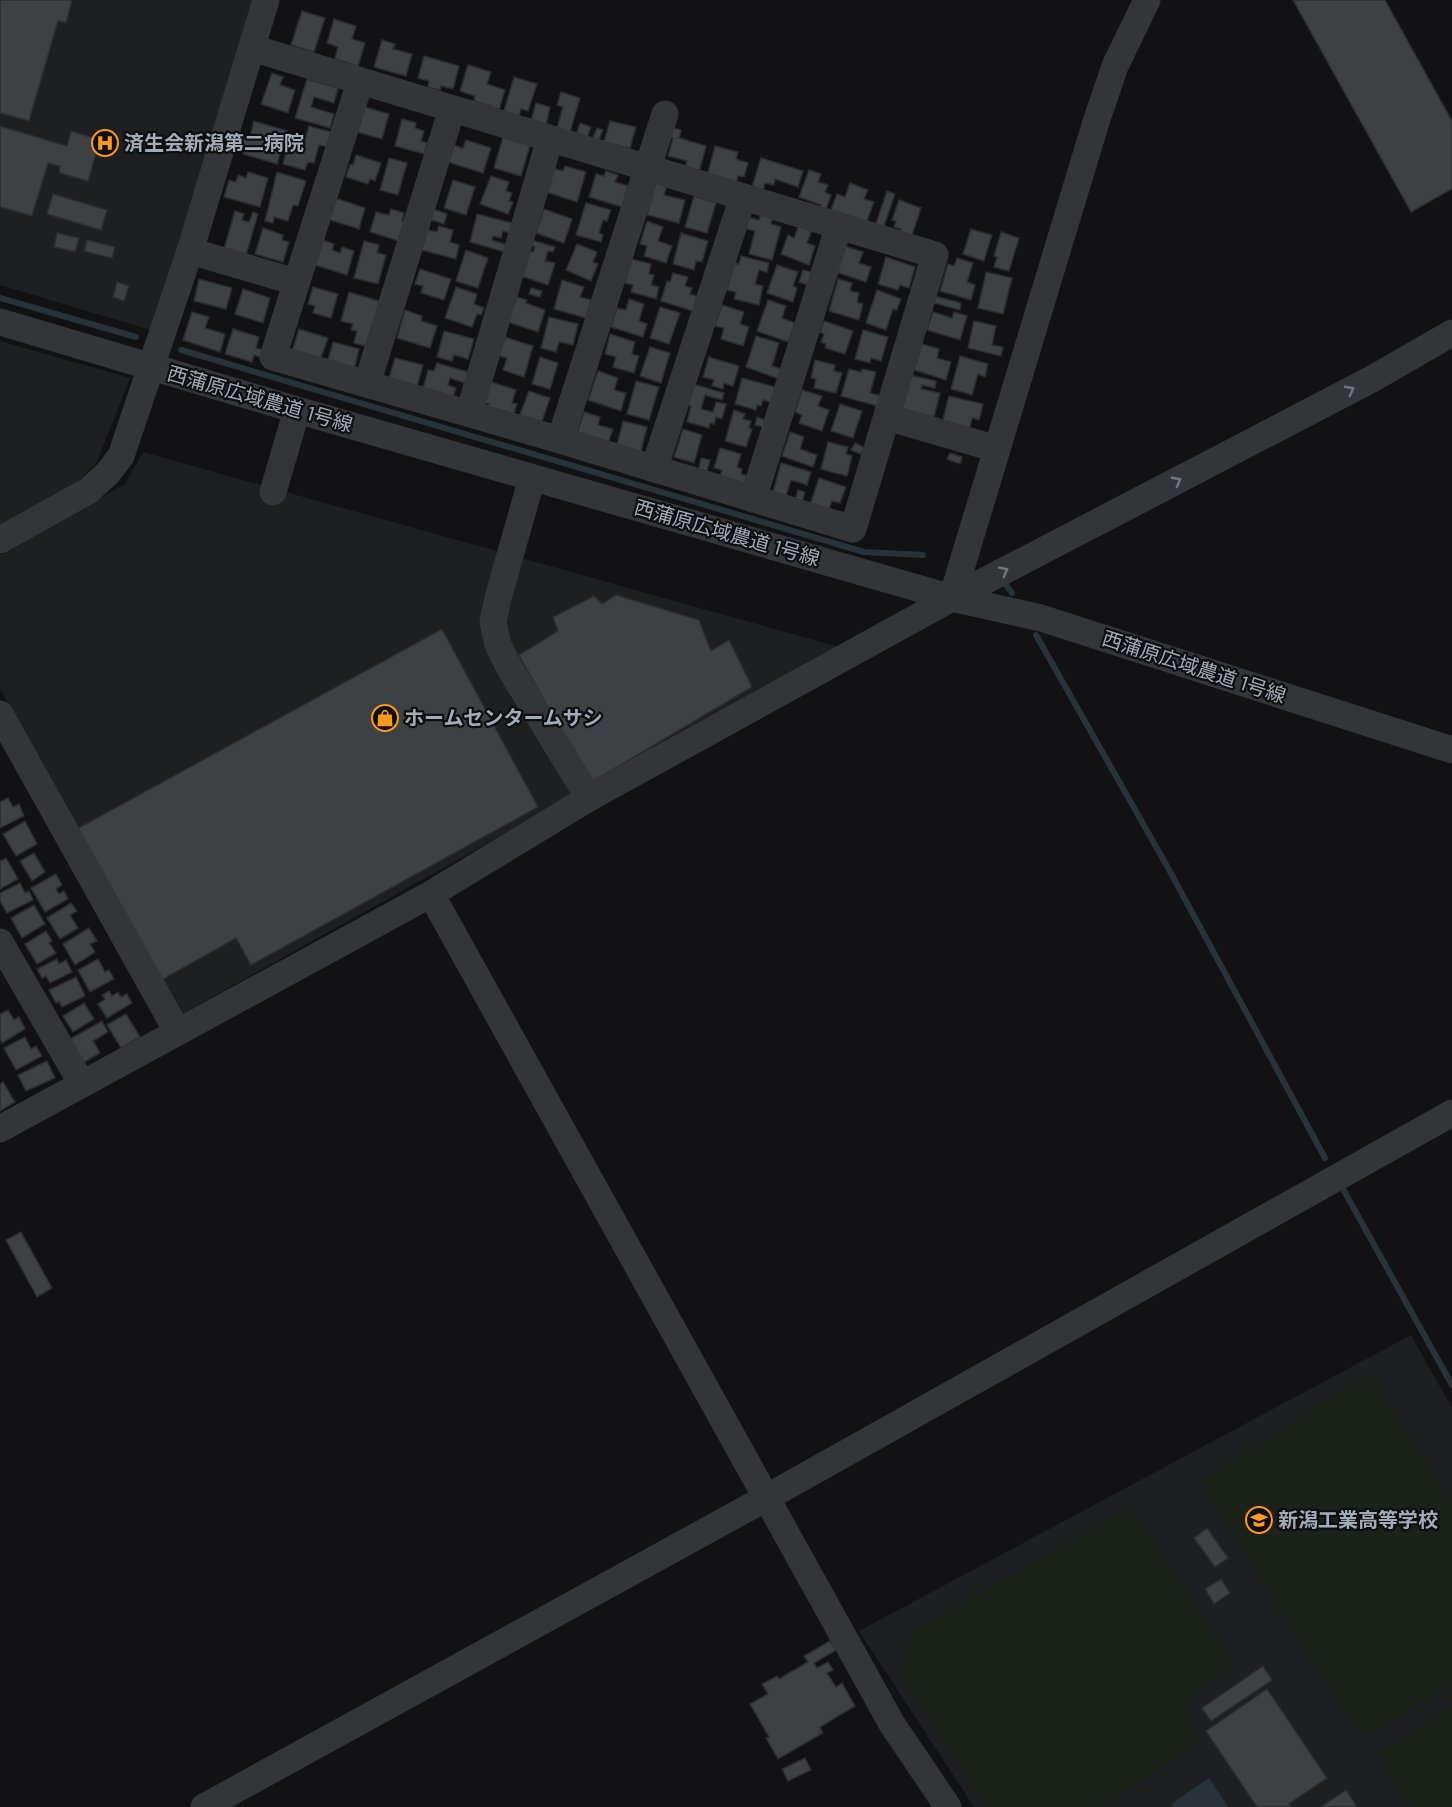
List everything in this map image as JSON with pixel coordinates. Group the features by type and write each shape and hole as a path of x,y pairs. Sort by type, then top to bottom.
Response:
{"street":[{"path":"0,540 88,491 107,474 121,456 190,251 266,0"},
{"path":"952,598 1096,122 1115,66 1147,0"},
{"path":"252,48 935,255 853,529 560,440 273,357 360,82"},
{"path":"368,384 452,109"},
{"path":"560,440 665,114"},
{"path":"468,413 550,139"},
{"path":"654,469 743,197"},
{"path":"753,499 840,226"},
{"path":"190,251 296,282"},
{"name":"西蒲原広域農道 1号線","path":"0,322 297,410 952,598 1041,618 1452,750"},
{"path":"0,1129 431,894 589,798 952,598 1372,379 1452,333"},
{"path":"273,492 297,410"},
{"path":"886,417 997,449"},
{"path":"532,478 498,598 494,622 498,645 510,669 589,798"},
{"path":"0,714 7,746 177,1031"},
{"path":"431,894 892,1724 948,1807"},
{"path":"0,942 82,1084"},
{"path":"204,1807 766,1498 1452,1113"}],"shaded area":[{"name":"済生会新潟第二病院","path":"0,0 252,0 154,331 0,285"},
{"path":"0,341 130,378 96,464 66,492 0,529"},
{"path":"143,452 839,647 180,1015 0,689 0,555 125,484"},
{"name":"新潟工業高等学校","path":"1411,1335 1452,1408 1452,1807 974,1807 859,1631"},
{"path":"1369,1373 1452,1503 1452,1683 1364,1739 1200,1482"},
{"path":"1130,1508 1234,1667 1182,1703 1199,1745 1099,1807 988,1807 902,1674 911,1632"},
{"path":"1452,1706 1452,1807 1412,1807 1378,1754"},
{"path":"1209,1778 1228,1807 1173,1807 1171,1804"}],"building":[{"path":"0,0 72,0 66,23 58,21 29,121 0,113"},
{"path":"1293,0 1385,0 1452,121 1452,189 1411,212"},
{"path":"302,11 325,18 314,52 291,45"},
{"path":"334,19 356,26 352,39 365,43 358,66 335,59 338,47 327,43"},
{"path":"382,40 395,44 393,49 412,54 406,76 374,67"},
{"path":"424,56 459,66 453,89 441,86 440,90 428,87 429,81 418,78"},
{"path":"468,65 491,72 487,84 505,90 498,113 489,111 491,106 474,101 475,96 460,91"},
{"path":"272,73 283,77 280,85 295,90 288,113 261,104"},
{"path":"514,77 537,84 528,111 521,109 519,116 504,111"},
{"path":"307,79 338,88 334,103 314,97 311,107 334,114 330,128 295,118"},
{"path":"561,92 580,98 570,132 557,128 563,107 557,105"},
{"path":"536,103 550,107 546,125 531,121"},
{"path":"361,106 389,114 382,139 354,131"},
{"path":"402,119 416,123 415,128 424,131 421,141 427,143 424,154 395,146"},
{"path":"254,121 287,131 277,164 243,154 245,146 241,145 244,134 250,136"},
{"path":"610,121 636,127 630,148 604,142"},
{"path":"580,123 591,127 586,141 575,138"},
{"path":"0,126 67,146 71,131 100,140 88,181 59,173 60,166 48,163 32,216 0,207"},
{"path":"309,126 334,133 329,147 319,145 314,163 308,162 305,170 283,164 290,138 300,141 301,134 306,136"},
{"path":"668,126 681,130 679,138 706,146 699,172 685,168 687,161 668,156 673,138 666,135"},
{"path":"597,128 603,130 597,144 591,142"},
{"path":"503,137 530,145 521,176 494,168"},
{"path":"466,140 491,148 483,173 448,162 453,145 463,148"},
{"path":"715,146 738,152 736,159 748,163 744,177 738,176 736,184 707,176"},
{"path":"356,155 381,163 375,181 370,179 368,184 346,177"},
{"path":"389,158 407,163 398,195 380,190"},
{"path":"761,158 803,171 798,187 775,179 774,185 765,183 763,191 752,187"},
{"path":"565,166 586,172 577,202 546,192 552,168 563,171"},
{"path":"809,170 821,174 818,182 828,185 825,192 831,195 825,212 820,210 821,205 799,197"},
{"path":"606,171 618,175 615,182 628,186 622,207 589,197 596,174 604,176"},
{"path":"248,172 268,178 260,207 224,197 229,180 236,182 238,175 246,178"},
{"path":"277,172 306,181 298,206 293,205 288,221 274,217 273,223 265,221"},
{"path":"491,176 509,182 506,191 512,193 509,201 513,202 508,214 480,204"},
{"path":"453,180 475,187 466,215 444,208"},
{"path":"653,181 667,185 664,195 685,200 679,223 647,215"},
{"path":"850,183 868,190 864,199 874,202 866,223 829,215 837,194 845,197"},
{"path":"887,191 895,194 883,229 875,226"},
{"path":"53,194 107,210 101,230 47,214"},
{"path":"694,196 716,203 707,233 685,227"},
{"path":"335,198 365,208 359,229 328,219"},
{"path":"899,200 921,208 911,238 900,235 901,229 894,227 896,221 892,220"},
{"path":"586,203 611,210 607,221 603,220 599,233 603,235 601,242 576,235"},
{"path":"391,209 404,213 402,221 405,222 399,241 370,232 376,212 389,215"},
{"path":"432,209 447,214 444,224 429,219"},
{"path":"544,209 572,219 564,243 536,233"},
{"path":"235,211 244,214 242,220 249,222 253,212 258,214 246,255 224,249"},
{"path":"477,214 512,223 509,233 503,231 501,238 493,236 492,240 507,245 505,252 470,242"},
{"path":"761,214 773,217 771,224 781,227 772,260 749,254 755,231 743,228 746,217 759,220"},
{"path":"647,221 663,227 658,241 672,246 666,263 644,256 647,246 640,244"},
{"path":"799,225 812,230 807,243 815,246 809,265 781,254 788,235 794,238"},
{"path":"439,226 453,230 450,242 459,245 456,259 422,250 427,230 437,232"},
{"path":"263,228 283,235 282,240 289,242 283,262 255,254"},
{"path":"971,229 992,235 984,261 963,254"},
{"path":"1001,232 1019,238 1009,271 994,267 997,257 994,256"},
{"path":"57,233 79,238 75,252 54,247"},
{"path":"681,233 708,241 702,262 696,261 694,270 673,264"},
{"path":"320,239 334,244 332,250 340,253 342,247 354,251 347,275 312,264"},
{"path":"528,239 555,247 553,252 548,251 545,261 555,263 548,285 518,275 526,250 533,252 535,247 527,244"},
{"path":"87,240 115,247 112,258 84,251"},
{"path":"364,241 379,245 377,253 386,255 378,284 354,278"},
{"path":"577,244 597,252 593,262 598,264 591,281 566,270"},
{"path":"845,246 863,252 859,263 871,267 866,282 836,272"},
{"path":"466,250 488,258 478,288 456,281"},
{"path":"741,256 769,263 767,272 759,270 755,284 763,286 759,305 734,299 736,292 727,290 734,263 739,264"},
{"path":"886,257 915,267 909,288 900,285 898,290 878,284"},
{"path":"957,258 973,263 967,282 975,285 971,300 940,291 948,264 954,266"},
{"path":"631,259 651,264 649,274 654,275 651,285 659,287 656,299 631,292 633,285 625,283"},
{"path":"777,265 798,272 793,286 797,288 793,302 767,293"},
{"path":"420,269 451,279 444,300 421,293 423,286 415,284"},
{"path":"803,270 815,273 811,286 799,282"},
{"path":"986,272 1012,278 1003,314 978,308"},
{"path":"673,273 688,277 685,286 692,288 690,294 697,296 693,311 661,301 667,281 670,282"},
{"path":"199,279 232,288 226,309 194,301"},
{"path":"838,279 852,283 850,291 859,293 857,302 863,304 859,320 829,311"},
{"path":"562,280 584,287 580,297 591,300 586,318 554,309"},
{"path":"117,282 129,286 124,301 113,297"},
{"path":"313,287 338,294 331,318 313,313 315,306 308,304"},
{"path":"456,287 477,294 474,304 484,308 481,315 477,314 472,327 445,318"},
{"path":"531,288 542,291 540,297 529,294"},
{"path":"243,289 270,298 263,323 235,314"},
{"path":"877,290 901,299 897,310 893,309 886,330 866,323"},
{"path":"349,292 382,302 369,347 354,343 357,331 351,330 353,324 341,321"},
{"path":"931,295 961,303 960,310 930,302"},
{"path":"517,297 545,310 538,332 508,322"},
{"path":"629,299 644,304 639,321 647,324 643,337 611,327 617,308 626,310"},
{"path":"768,300 786,306 782,318 795,323 788,342 757,331"},
{"path":"722,305 744,312 740,324 749,327 743,346 721,339 724,328 715,326"},
{"path":"660,307 680,313 669,344 650,338"},
{"path":"405,310 422,316 421,321 437,326 430,348 397,338"},
{"path":"192,312 209,317 205,328 225,334 220,352 183,340"},
{"path":"933,312 952,318 954,312 967,316 960,340 927,330"},
{"path":"549,317 578,324 573,345 559,342 556,352 541,348"},
{"path":"824,321 853,331 845,354 825,348 826,344 821,342 824,334 820,332"},
{"path":"974,321 996,326 992,345 1003,347 1001,356 968,348"},
{"path":"233,329 259,337 256,348 263,350 260,357 254,355 252,362 225,354"},
{"path":"299,329 328,338 320,360 292,351"},
{"path":"863,330 888,337 881,361 871,358 870,363 855,359"},
{"path":"444,331 474,339 468,359 454,355 452,361 437,357"},
{"path":"610,334 635,342 632,354 639,356 634,373 613,367 616,357 605,354"},
{"path":"756,336 779,343 772,366 785,370 782,380 746,367"},
{"path":"505,337 533,346 524,377 503,370 507,358 499,356"},
{"path":"333,342 359,349 354,370 327,363"},
{"path":"922,344 939,349 937,358 951,362 946,380 914,370"},
{"path":"650,347 670,353 661,383 640,376"},
{"path":"960,356 988,364 985,377 978,374 972,395 951,389"},
{"path":"540,357 558,363 550,389 532,384"},
{"path":"709,357 739,366 733,386 724,383 723,389 712,386 714,380 703,377"},
{"path":"395,358 423,365 416,390 388,382"},
{"path":"815,360 835,365 834,371 842,373 836,393 814,388 816,379 811,378"},
{"path":"437,363 468,372 465,383 450,378 448,385 456,388 452,401 422,392 428,370 434,371"},
{"path":"849,369 876,372 870,393 881,396 878,406 841,396"},
{"path":"598,371 618,378 614,390 626,393 621,411 588,400"},
{"path":"910,375 936,381 935,388 922,385 921,389 940,393 934,417 902,409"},
{"path":"742,378 775,387 771,402 763,400 761,406 757,405 756,410 735,404"},
{"path":"488,381 516,390 512,403 517,404 512,418 487,410 489,404 481,402"},
{"path":"636,381 659,387 649,420 627,414"},
{"path":"693,384 724,393 722,400 705,395 701,409 713,412 716,402 726,404 722,419 716,417 714,424 710,423 709,428 687,422 691,406 687,405"},
{"path":"802,390 822,396 818,406 829,410 822,431 799,423 802,415 795,412"},
{"path":"529,391 550,398 540,427 518,420"},
{"path":"949,396 983,404 979,420 972,418 969,431 942,424"},
{"path":"840,404 862,411 853,438 831,431"},
{"path":"734,410 745,414 743,419 751,421 749,428 752,429 746,447 725,441"},
{"path":"584,412 600,417 598,425 613,429 607,446 576,436"},
{"path":"757,417 765,420 764,427 755,425"},
{"path":"623,421 647,427 640,455 616,449"},
{"path":"683,429 702,435 694,463 674,457"},
{"path":"790,432 804,437 800,449 817,455 813,467 782,456"},
{"path":"828,442 848,447 846,454 852,456 847,476 821,469"},
{"path":"855,443 865,448 861,454 851,450"},
{"path":"720,448 741,454 737,467 742,469 741,474 747,476 744,487 719,480 722,470 714,468"},
{"path":"950,453 962,457 960,464 947,459"},
{"path":"701,458 710,460 706,474 698,472"},
{"path":"781,463 811,472 807,485 791,480 786,496 773,492"},
{"path":"819,478 846,487 840,503 832,501 828,511 810,505"},
{"path":"798,490 805,492 801,506 794,504"},
{"path":"616,595 699,620 711,651 729,640 752,687 590,783 519,655 558,631 553,617 594,596 602,604"},
{"name":"ホームセンタームサシ","path":"442,629 538,807 251,965 236,938 158,982 75,830"},
{"path":"8,798 13,807 19,804 24,816 0,828 0,802"},
{"path":"25,821 37,844 16,856 3,834"},
{"path":"34,853 45,872 32,881 20,861"},
{"path":"6,858 18,879 0,889 0,861"},
{"path":"56,874 62,885 56,889 59,894 64,891 68,899 45,912 31,888"},
{"path":"20,883 25,893 29,891 33,900 7,913 0,901 0,893"},
{"path":"71,903 77,911 70,915 78,928 60,939 47,918"},
{"path":"34,905 45,924 22,938 11,918"},
{"path":"89,928 97,941 90,944 95,952 75,965 63,944"},
{"path":"46,931 52,941 49,943 56,953 37,964 25,944"},
{"path":"57,959 59,964 66,960 72,972 50,983 46,976 42,978 37,969"},
{"path":"98,959 105,972 109,970 114,979 90,992 78,970"},
{"path":"76,977 85,996 62,1007 59,1002 56,1003 49,990"},
{"path":"109,991 112,996 118,992 121,997 127,994 132,1003 107,1018 98,1004 105,999 102,995"},
{"path":"84,1003 94,1019 73,1032 63,1016"},
{"path":"8,1010 14,1020 19,1017 25,1029 2,1043 0,1014"},
{"path":"126,1014 140,1037 121,1048 107,1025"},
{"path":"102,1021 108,1032 93,1041 100,1053 81,1064 68,1040"},
{"path":"25,1037 31,1049 36,1046 42,1056 16,1070 4,1048"},
{"path":"47,1061 55,1078 26,1091 18,1075"},
{"path":"3,1082 15,1102 0,1111 0,1084"},
{"path":"21,1232 52,1288 37,1297 6,1240"},
{"path":"1207,1528 1228,1558 1215,1567 1194,1538"},
{"path":"1221,1579 1230,1593 1214,1604 1205,1589"},
{"path":"830,1641 836,1650 814,1663 817,1668 828,1662 833,1670 827,1673 836,1687 842,1683 855,1706 820,1727 823,1733 778,1759 766,1738 769,1737 750,1704 768,1694 762,1684 777,1676 779,1679 808,1662 804,1656"},
{"path":"1263,1666 1272,1680 1211,1721 1202,1708"},
{"path":"1267,1689 1327,1778 1289,1804 1291,1807 1257,1807 1206,1731"},
{"path":"805,1758 811,1770 788,1781 782,1769"},
{"path":"1346,1790 1357,1807 1321,1807"}],"waterway":[{"path":"0,298 136,337"},
{"path":"181,350 864,552 923,555"},
{"path":"1005,584 1012,593"},
{"path":"1036,635 1167,866 1325,1158"},
{"path":"1343,1189 1452,1385"}],"place":[{"name":"済生会新潟第二病院","path":"105,143"},
{"name":"ホームセンタームサシ","path":"385,718"},
{"name":"新潟工業高等学校","path":"1259,1520"}]}
